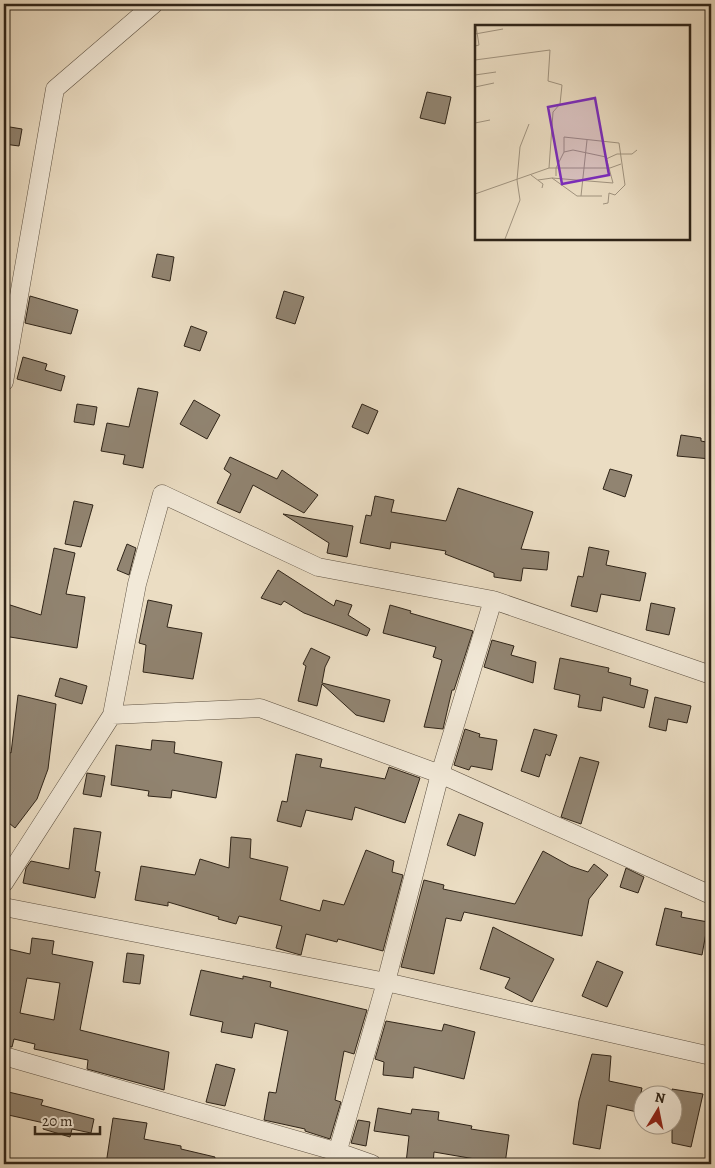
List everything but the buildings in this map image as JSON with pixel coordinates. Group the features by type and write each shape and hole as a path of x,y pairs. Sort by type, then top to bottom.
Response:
{"street":[{"path":"4,382 55,89 154,4"},
{"path":"4,883 112,715 137,584 162,494 318,567 493,600 711,675"},
{"path":"336,1158 386,982 440,774 493,600"},
{"path":"112,715 260,708 440,774 711,895"},
{"path":"4,907 386,982 711,1056"},
{"path":"4,1056 336,1158 372,1164"}]}
